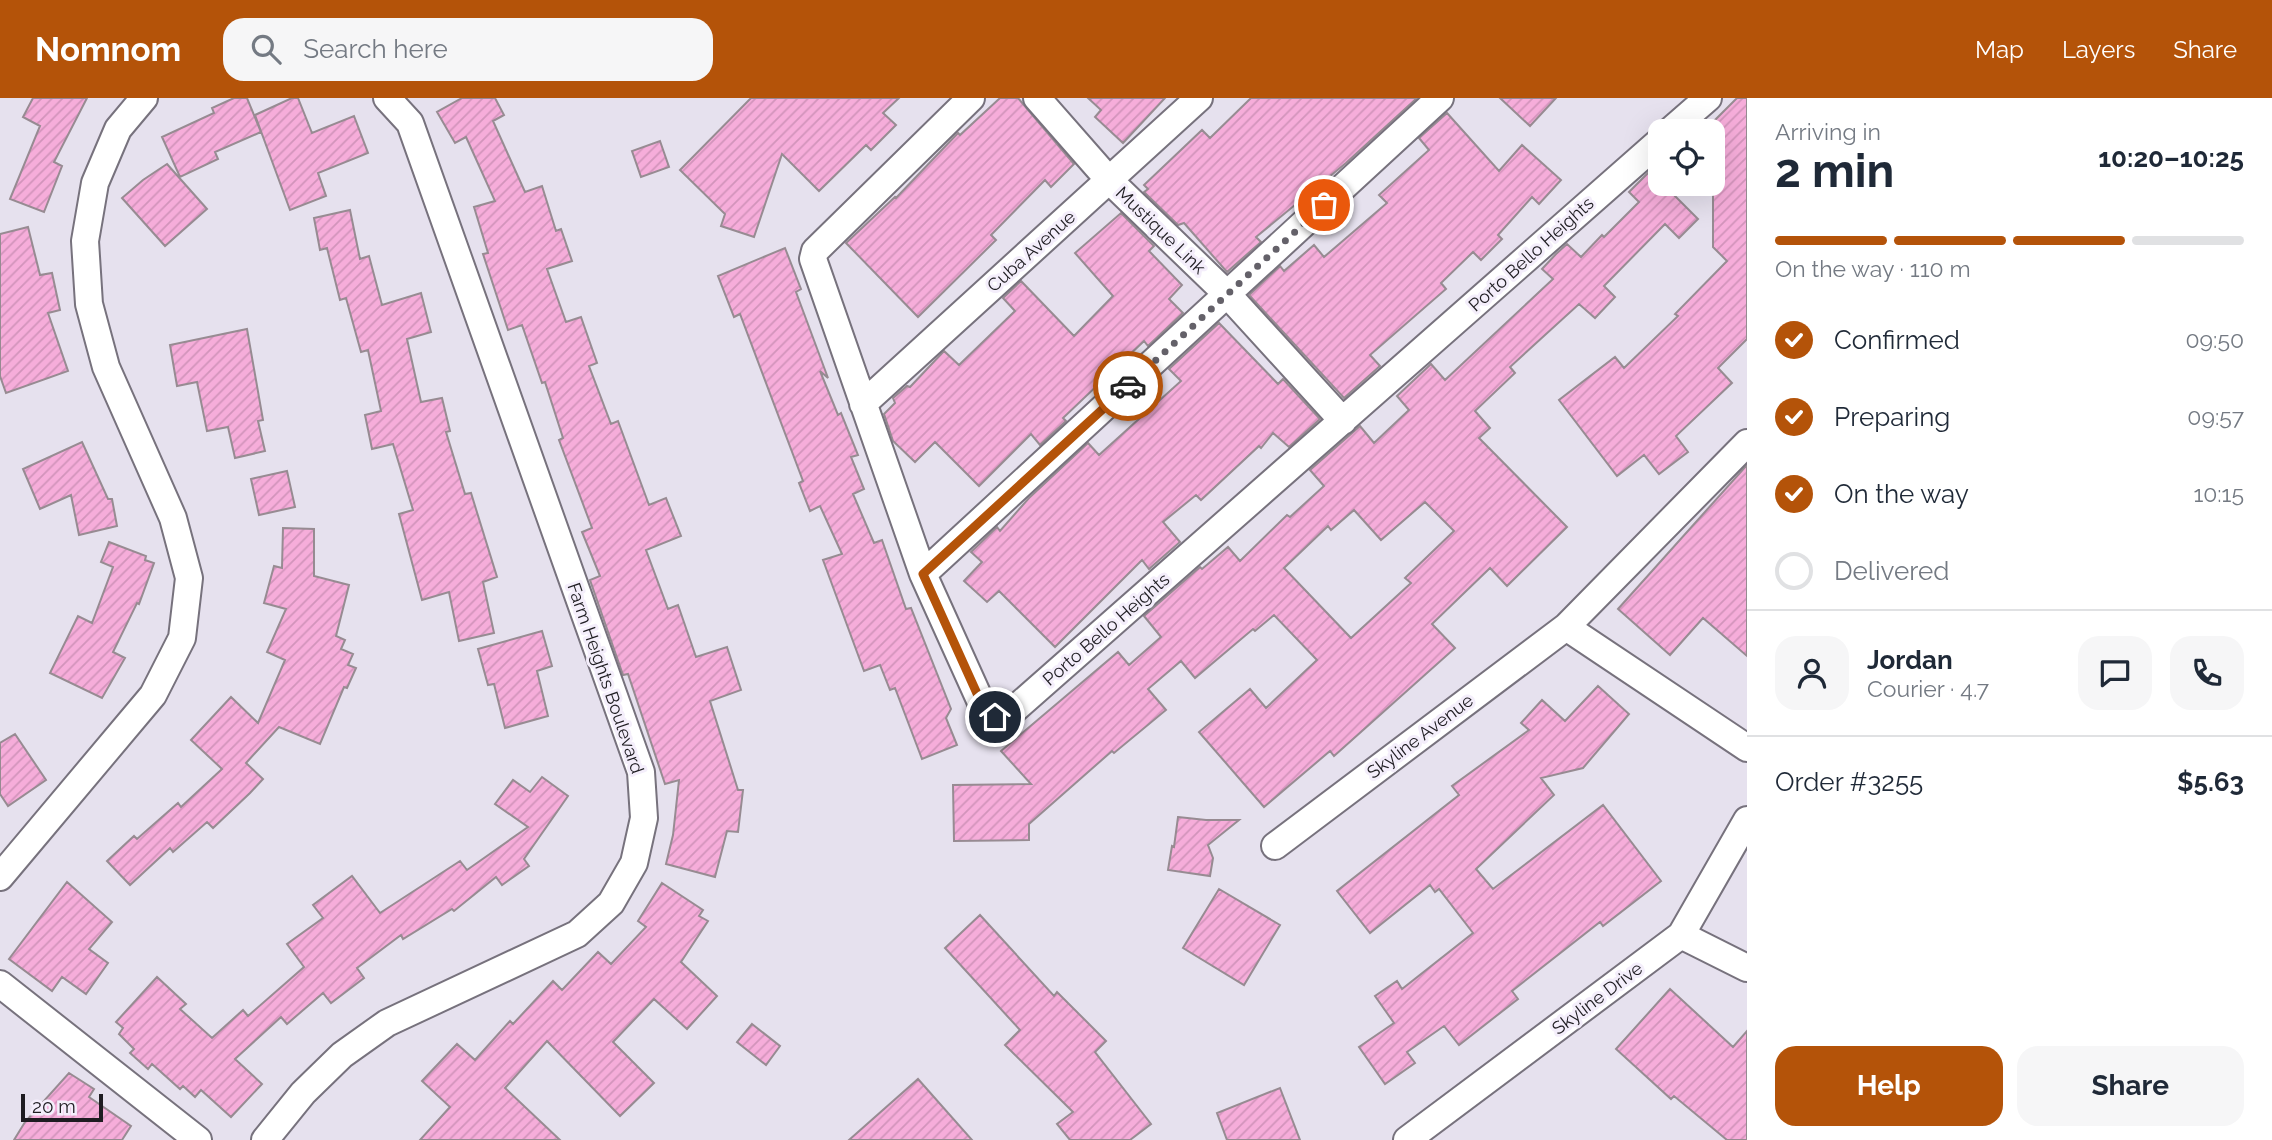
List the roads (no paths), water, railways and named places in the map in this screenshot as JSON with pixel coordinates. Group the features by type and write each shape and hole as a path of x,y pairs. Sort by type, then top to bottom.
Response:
{"street":[{"path":"0,877 153,695 182,638 189,578 173,517 106,367 89,304 85,241 95,183 118,129 144,98"},
{"name":"Farm Heights Boulevard","path":"265,1140 303,1093 342,1055 387,1023 578,934 611,902 634,863 644,818 641,772 415,136 410,123 387,98"},
{"name":"Porto Bello Heights","path":"971,98 815,250 813,259 923,574 984,709 995,717 1007,716 1648,151"},
{"name":"Mustique Link","path":"1037,98 1109,180 1228,295 1343,421"},
{"name":"Cuba Avenue","path":"863,404 1199,98"},
{"path":"923,574 1440,98"},
{"path":"1684,119 1708,98"},
{"name":"Skyline Avenue","path":"1275,846 1566,627 1747,443"},
{"path":"1566,627 1747,748"},
{"name":"Skyline Drive","path":"1407,1140 1681,935 1747,820"},
{"path":"1681,935 1747,968"},
{"path":"0,984 198,1140"}]}
